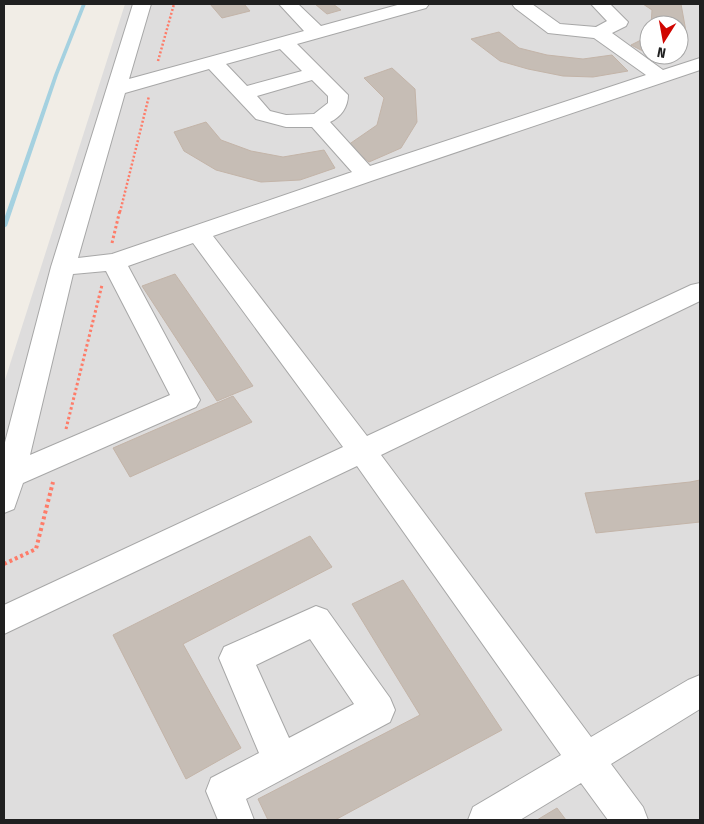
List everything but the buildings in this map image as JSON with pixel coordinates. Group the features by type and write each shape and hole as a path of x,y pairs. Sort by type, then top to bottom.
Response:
{"street":[{"path":"7,489 63,267 142,4"},
{"path":"288,4 317,32"},
{"path":"116,89 420,4"},
{"path":"521,4 555,29 599,33 661,77"},
{"path":"599,33 618,22 600,4"},
{"path":"213,62 263,115 271,119 293,122 317,120 328,116 338,104 338,95 284,42"},
{"path":"63,267 111,263 366,175 700,64"},
{"path":"244,94 315,73"},
{"path":"317,120 366,175"},
{"path":"198,234 362,451 630,820"},
{"path":"7,489 59,455 186,400 111,263"},
{"path":"4,620 700,291"},
{"path":"486,820 700,691"},
{"path":"236,820 224,790 280,762"}],"path":[{"path":"4,564 36,550 59,455 111,263 153,78 174,4"}],"shaded area":[{"path":"125,4 700,4 700,820 4,820 4,383"}],"waterway":[{"path":"4,226 56,75 84,4"}]}
